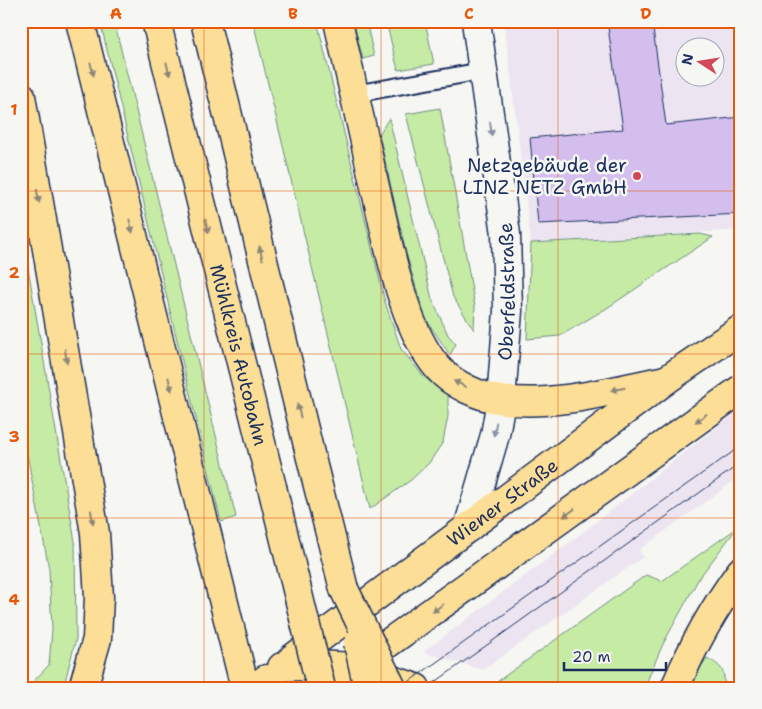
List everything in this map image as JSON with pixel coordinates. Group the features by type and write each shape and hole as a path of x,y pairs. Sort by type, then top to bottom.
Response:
{"main road":[{"path":"80,21 208,537 264,680 317,665 361,678 416,688"},
{"name":"Mühlkreis Autobahn","path":"156,21 320,688"},
{"path":"205,21 310,458 344,588 361,678"},
{"path":"338,21 390,250 405,306 422,344 438,368 454,381 483,395 501,400 533,401 563,399 666,380"},
{"path":"21,96 95,533 99,597 97,639 83,688"},
{"name":"Wiener Straße","path":"264,680 666,380 741,329"},
{"path":"326,688 361,678 741,389"},
{"path":"675,688 695,643 720,600 741,571"},
{"path":"344,588 392,688"}],"street":[{"name":"Oberfeldstraße","path":"468,528 494,435 501,400 508,311 506,234 476,21"}],"lane":[{"path":"354,94 483,76"}],"shaded area":[{"path":"504,21 741,21 741,230 531,243"},
{"path":"741,408 741,476 639,550 643,557 483,670 423,652 578,536"}],"green space":[{"path":"100,21 114,21 236,517 221,522"},
{"path":"253,21 317,21 385,302 401,349 424,377 448,394 448,416 443,442 429,463 411,480 370,509"},
{"path":"353,21 366,21 374,56 363,59"},
{"path":"386,21 425,21 434,64 398,70"},
{"path":"440,108 475,307 474,330 453,297 406,114"},
{"path":"389,118 432,299 448,335 456,344 450,355 425,318 406,253 379,134"},
{"path":"21,227 75,542 76,639 64,685 47,682 28,687 49,665 52,629 49,569 21,423"},
{"path":"700,234 713,237 607,308 560,336 527,339 531,243"},
{"path":"737,528 699,578 663,644 644,688 508,688 498,681 646,575 662,581"},
{"path":"707,658 717,664 722,670 724,688 690,688 697,672"}],"building":[{"name":"Netzgebäude der LINZ NETZ GmbH","path":"607,21 652,21 666,125 741,117 741,214 538,224 530,138 623,129"}],"tram line":[{"path":"400,688 741,446"},
{"path":"427,688 741,463"}],"place":[{"name":"Netzgebäude der LINZ NETZ GmbH","path":"637,176"}]}
